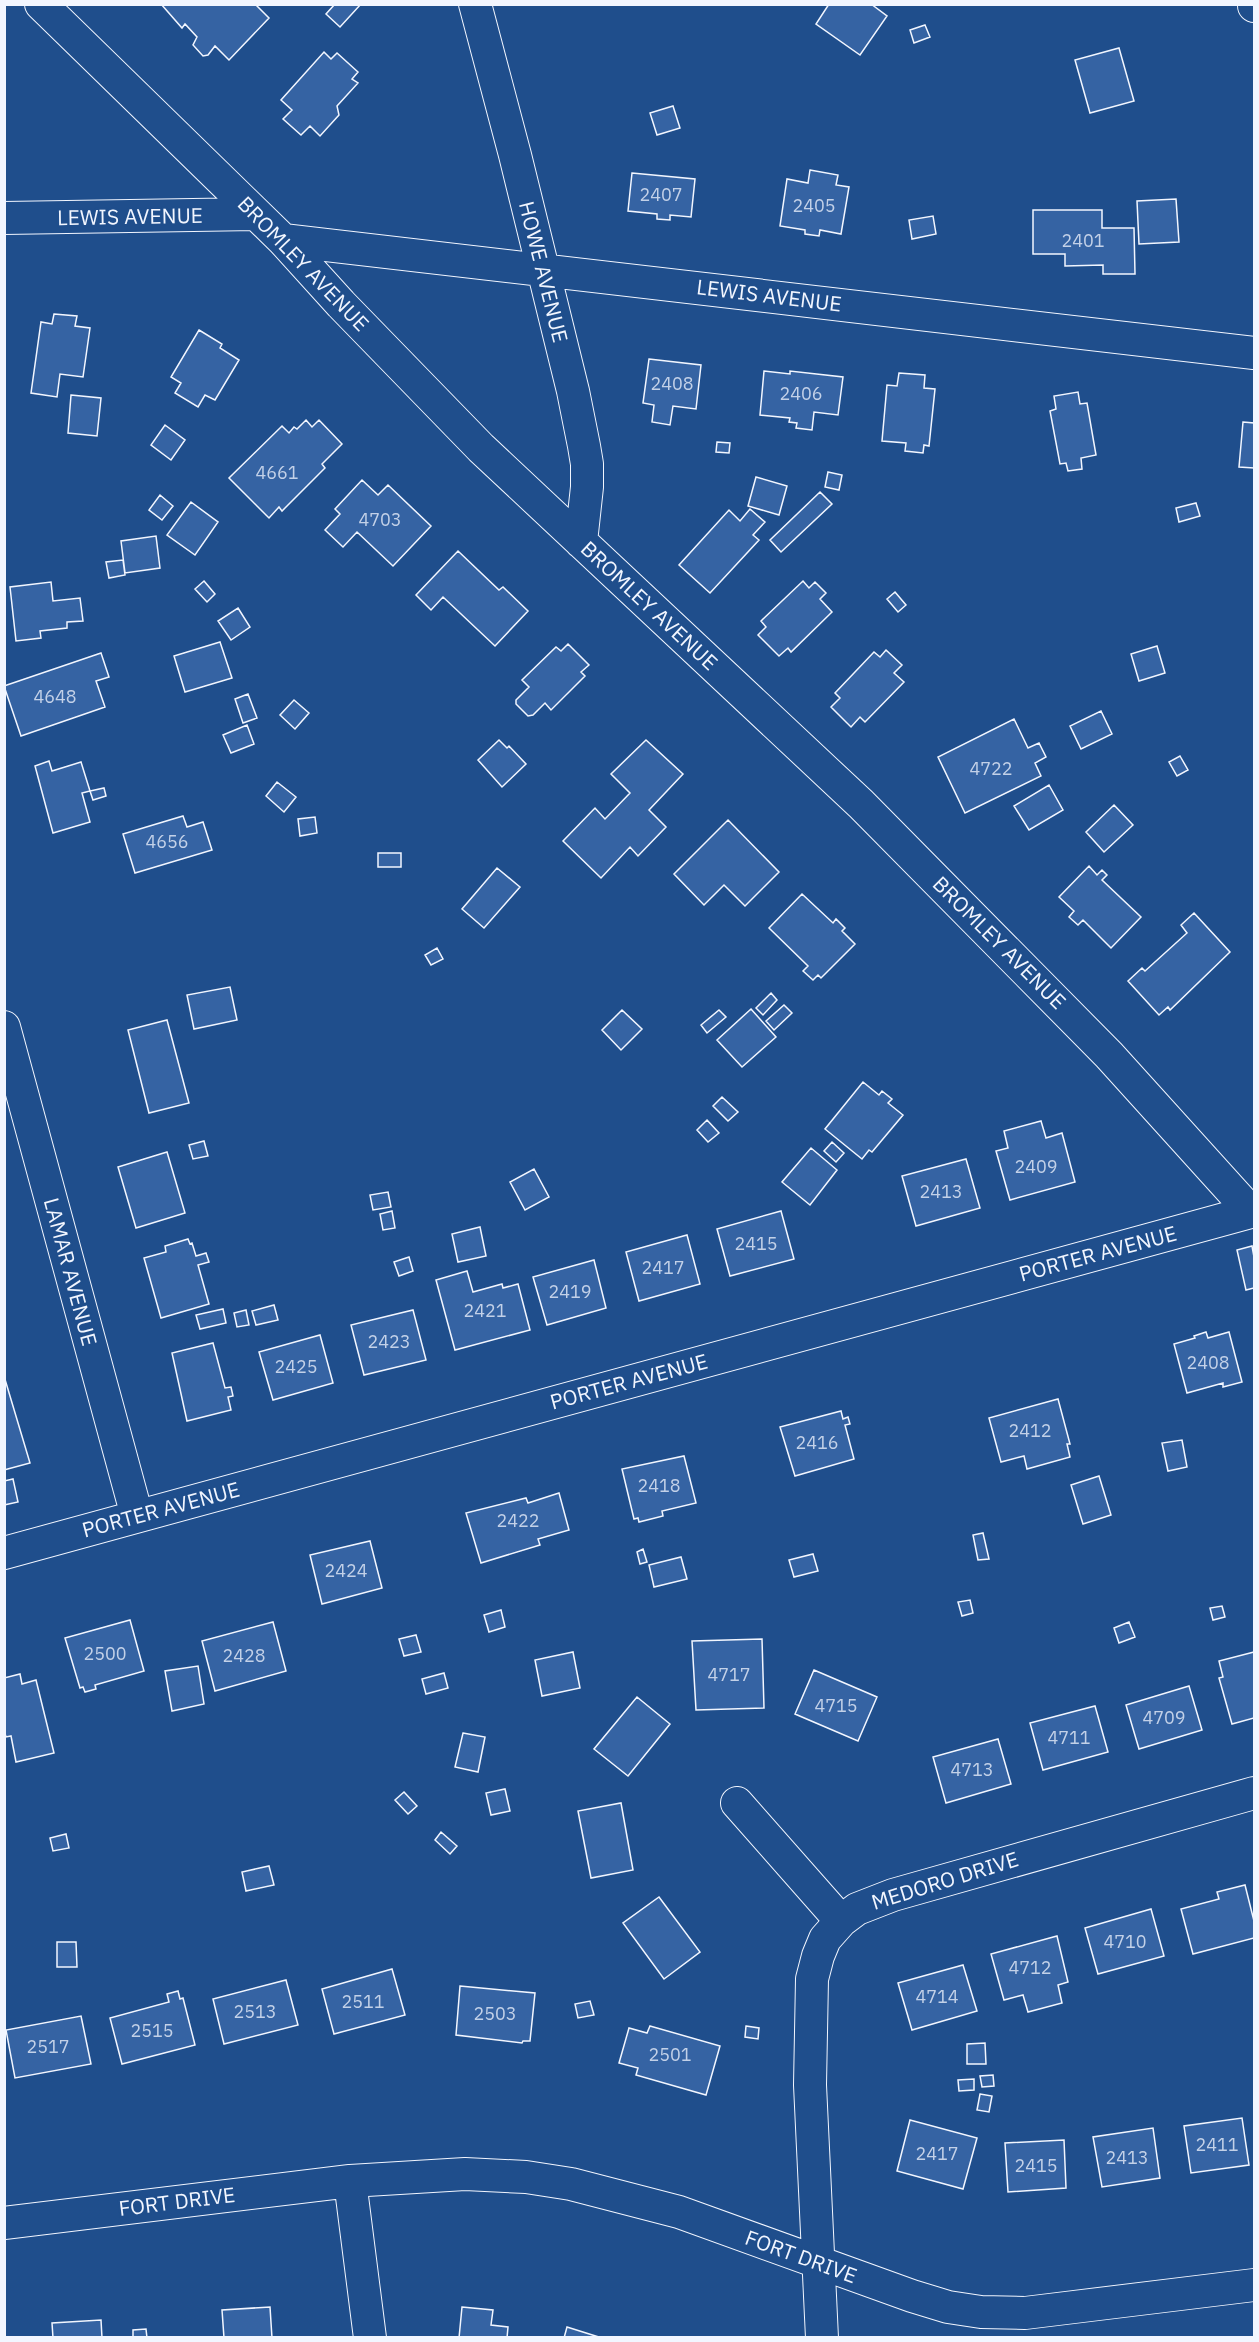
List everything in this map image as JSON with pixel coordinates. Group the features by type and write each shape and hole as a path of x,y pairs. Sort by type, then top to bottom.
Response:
{"street":[{"name":"BROMLEY AVENUE","path":"41,4 283,240 341,304 481,448 861,804 1109,1055 1252,1212"},
{"name":"HOWE AVENUE","path":"475,4 573,391 587,464 582,542"},
{"name":"LEWIS AVENUE","path":"4,218 256,214"},
{"name":"LEWIS AVENUE","path":"283,240 1254,353"},
{"name":"LAMAR AVENUE","path":"4,1027 136,1516"},
{"name":"PORTER AVENUE","path":"4,1553 1252,1212"},
{"name":"MEDORO DRIVE","path":"822,2337 810,2085 812,1979 825,1939 841,1921 858,1909 929,1883 1254,1793"},
{"path":"737,1803 841,1921"},
{"name":"FORT DRIVE","path":"4,2223 350,2181 465,2174 526,2177 571,2184 679,2212 912,2296 948,2307 981,2312 1025,2313 1254,2285"},
{"path":"350,2181 370,2337"}],"building":[{"path":"161,4 255,4 269,18 229,60 215,46 208,55 203,56 193,45 197,37 185,24 182,28"},
{"path":"335,4 361,4 340,27 326,14"},
{"path":"829,4 871,4 887,16 860,55 816,24"},
{"path":"925,25 930,37 914,43 910,30"},
{"path":"1119,48 1134,101 1090,113 1075,60"},
{"path":"324,52 331,59 337,53 358,72 352,79 358,83 337,106 339,115 320,136 310,126 301,135 283,119 292,110 281,100"},
{"path":"673,106 680,128 657,135 650,113"},
{"path":"810,170 838,175 836,185 849,187 841,234 820,230 819,236 805,234 805,230 780,226 787,179 808,183"},
{"path":"632,173 695,179 691,217 670,215 670,220 657,219 657,214 628,211"},
{"path":"1176,199 1179,242 1139,244 1137,201"},
{"path":"1033,210 1102,210 1102,228 1134,228 1135,274 1103,274 1103,265 1065,266 1065,254 1033,254"},
{"path":"933,216 936,234 912,239 909,220"},
{"path":"54,314 77,316 75,326 90,328 83,377 60,374 57,397 31,393 41,322 52,324"},
{"path":"199,330 222,344 220,348 239,360 215,400 205,395 198,407 175,393 181,383 171,377"},
{"path":"649,359 701,365 696,409 673,406 670,425 652,422 654,405 643,403"},
{"path":"764,371 790,374 790,371 843,377 838,415 814,412 812,430 796,428 797,423 789,422 790,418 760,415"},
{"path":"899,373 925,375 924,388 935,389 929,446 924,445 923,453 905,451 906,443 882,441 887,385 897,386"},
{"path":"1078,392 1080,404 1087,403 1096,455 1081,458 1082,469 1068,471 1066,463 1060,464 1050,411 1056,409 1054,396"},
{"path":"71,395 101,398 97,436 68,433"},
{"path":"306,420 312,427 319,420 342,444 322,464 325,468 282,511 279,507 269,518 229,478 282,426 289,433"},
{"path":"1243,422 1254,423 1254,468 1239,467"},
{"path":"165,425 185,440 171,460 151,445"},
{"path":"717,442 730,443 729,453 716,452"},
{"path":"828,472 842,475 839,490 825,487"},
{"path":"756,477 787,486 779,515 748,506"},
{"path":"362,480 378,495 388,485 431,526 393,566 357,532 343,547 325,530 340,514 335,509"},
{"path":"820,492 832,504 781,552 770,540"},
{"path":"160,495 173,506 162,520 149,510"},
{"path":"191,502 218,522 195,555 167,535"},
{"path":"1196,503 1200,516 1179,522 1176,508"},
{"path":"750,509 765,522 753,535 759,540 710,593 679,565 729,510 740,521"},
{"path":"156,536 160,568 125,573 121,541"},
{"path":"458,551 499,590 503,587 528,611 495,646 443,597 431,610 416,595"},
{"path":"123,560 125,575 109,578 106,562"},
{"path":"204,581 215,594 207,602 195,589"},
{"path":"803,581 809,588 815,582 826,593 820,599 832,612 791,652 788,648 779,656 758,635 766,627 761,621"},
{"path":"51,582 53,601 80,598 83,621 67,622 67,628 40,631 41,638 16,641 10,587"},
{"path":"895,592 906,605 898,612 887,599"},
{"path":"238,608 250,627 231,640 218,621"},
{"path":"220,642 232,678 185,692 174,656"},
{"path":"568,644 589,665 581,672 585,676 551,710 545,703 533,715 528,716 516,704 516,700 529,687 522,680 556,647 561,651"},
{"path":"1157,646 1165,673 1139,681 1131,654"},
{"path":"886,650 902,665 894,673 904,682 865,722 860,717 851,727 831,707 840,698 835,693 874,652 880,657"},
{"path":"101,653 109,677 96,681 105,707 21,736 4,686"},
{"path":"248,694 257,718 243,723 235,699"},
{"path":"294,700 309,713 295,729 280,715"},
{"path":"1101,711 1112,734 1081,749 1070,726"},
{"path":"1014,719 1028,748 1039,743 1046,757 1035,763 1041,776 965,813 938,757"},
{"path":"247,725 254,744 231,753 223,735"},
{"path":"499,740 507,748 509,746 526,764 502,787 478,760"},
{"path":"646,740 683,774 649,810 666,827 638,856 630,847 601,878 563,841 595,808 605,819 630,793 611,774"},
{"path":"1180,756 1188,770 1177,776 1169,762"},
{"path":"49,761 52,771 81,762 90,791 82,793 90,822 53,833 35,766"},
{"path":"277,782 296,797 284,812 266,796"},
{"path":"1049,785 1063,810 1029,830 1014,806"},
{"path":"104,788 106,796 93,800 90,791"},
{"path":"1114,805 1133,825 1104,852 1086,832"},
{"path":"183,816 187,827 203,822 212,850 135,873 123,834"},
{"path":"315,817 317,833 300,836 298,819"},
{"path":"728,820 779,872 745,906 724,885 704,905 674,874"},
{"path":"378,853 401,853 401,867 378,867"},
{"path":"1089,866 1097,875 1102,870 1107,875 1102,880 1141,917 1111,948 1083,920 1078,925 1069,917 1074,911 1059,897"},
{"path":"497,868 520,887 484,928 462,909"},
{"path":"802,894 833,923 836,919 845,928 842,931 855,944 821,978 818,975 813,980 803,971 808,966 769,928"},
{"path":"1194,913 1230,952 1170,1010 1168,1007 1159,1015 1128,981 1142,968 1145,971 1187,933 1181,925"},
{"path":"437,948 443,959 431,965 425,955"},
{"path":"230,987 237,1020 194,1029 187,995"},
{"path":"771,993 777,1000 763,1015 756,1008"},
{"path":"784,1005 792,1013 774,1030 766,1021"},
{"path":"751,1009 776,1037 742,1067 717,1040"},
{"path":"622,1010 642,1029 621,1050 602,1030"},
{"path":"719,1010 726,1017 707,1033 701,1025"},
{"path":"167,1020 189,1103 149,1113 128,1030"},
{"path":"863,1082 879,1095 882,1091 892,1099 888,1103 903,1115 872,1152 869,1150 862,1159 825,1129"},
{"path":"722,1097 738,1112 728,1121 713,1106"},
{"path":"707,1120 719,1133 708,1142 697,1130"},
{"path":"1041,1121 1046,1138 1062,1133 1075,1182 1010,1200 996,1151 1008,1148 1004,1131"},
{"path":"204,1141 208,1156 193,1159 189,1145"},
{"path":"832,1142 844,1153 836,1162 824,1151"},
{"path":"811,1148 837,1170 810,1205 782,1182"},
{"path":"167,1152 185,1213 136,1228 118,1167"},
{"path":"966,1159 980,1208 916,1226 902,1176"},
{"path":"534,1169 549,1197 525,1210 510,1182"},
{"path":"388,1192 391,1207 373,1210 370,1195"},
{"path":"392,1211 395,1228 383,1230 380,1214"},
{"path":"781,1211 794,1259 730,1276 717,1229"},
{"path":"480,1227 486,1256 458,1262 452,1234"},
{"path":"687,1235 700,1284 639,1301 626,1252"},
{"path":"188,1239 190,1244 192,1243 196,1256 206,1253 209,1262 198,1265 209,1304 161,1318 144,1258 166,1252 165,1246"},
{"path":"1252,1246 1254,1288 1246,1290 1237,1250"},
{"path":"409,1257 413,1271 399,1276 394,1262"},
{"path":"594,1260 606,1308 547,1325 533,1277"},
{"path":"467,1271 473,1292 502,1284 503,1288 518,1284 530,1330 455,1350 436,1280"},
{"path":"274,1305 278,1320 256,1325 252,1311"},
{"path":"223,1309 226,1323 200,1329 196,1315"},
{"path":"246,1310 249,1325 237,1327 234,1313"},
{"path":"413,1310 426,1360 364,1375 351,1325"},
{"path":"1206,1332 1208,1338 1229,1332 1242,1382 1223,1387 1223,1383 1187,1393 1174,1344"},
{"path":"320,1335 333,1383 273,1400 259,1352"},
{"path":"213,1343 225,1388 231,1387 233,1396 228,1397 231,1410 187,1421 172,1353"},
{"path":"4,1376 30,1463 4,1470"},
{"path":"1058,1399 1070,1444 1067,1444 1070,1457 1027,1469 1024,1456 1001,1462 989,1418"},
{"path":"841,1411 843,1419 848,1417 850,1424 845,1425 854,1459 795,1476 780,1427"},
{"path":"1182,1440 1187,1467 1168,1471 1162,1443"},
{"path":"684,1456 696,1503 662,1511 663,1516 639,1522 638,1518 634,1519 622,1469"},
{"path":"1099,1476 1111,1515 1083,1524 1071,1485"},
{"path":"13,1479 18,1502 4,1505 4,1481"},
{"path":"559,1493 569,1530 538,1539 540,1545 481,1563 466,1513 526,1498 528,1503"},
{"path":"983,1533 989,1559 978,1560 973,1535"},
{"path":"370,1541 382,1588 322,1604 310,1555"},
{"path":"643,1549 647,1562 640,1564 637,1552"},
{"path":"813,1554 818,1571 794,1577 789,1560"},
{"path":"681,1557 687,1579 654,1587 649,1565"},
{"path":"970,1600 973,1613 962,1616 958,1602"},
{"path":"1222,1606 1225,1617 1213,1620 1210,1608"},
{"path":"501,1610 505,1627 489,1632 484,1615"},
{"path":"130,1620 144,1671 95,1685 96,1689 85,1692 83,1687 80,1688 65,1638"},
{"path":"273,1622 286,1671 215,1691 202,1641"},
{"path":"1129,1622 1135,1637 1119,1643 1114,1628"},
{"path":"416,1635 421,1652 404,1656 399,1639"},
{"path":"762,1639 764,1708 696,1710 692,1641"},
{"path":"573,1652 580,1688 542,1696 535,1660"},
{"path":"1254,1652 1254,1718 1232,1724 1219,1678 1223,1677 1219,1661"},
{"path":"198,1666 204,1704 172,1711 165,1671"},
{"path":"814,1670 877,1697 858,1741 795,1714"},
{"path":"444,1673 448,1688 426,1694 422,1679"},
{"path":"20,1674 22,1684 36,1680 54,1753 16,1762 11,1736 6,1737 4,1730 4,1678"},
{"path":"1189,1686 1202,1730 1139,1749 1126,1705"},
{"path":"637,1697 670,1724 628,1776 594,1749"},
{"path":"1095,1706 1108,1752 1043,1770 1030,1723"},
{"path":"463,1733 485,1737 478,1772 455,1767"},
{"path":"998,1739 1011,1784 946,1803 933,1757"},
{"path":"505,1789 510,1811 491,1815 486,1793"},
{"path":"404,1792 417,1806 408,1814 395,1800"},
{"path":"621,1803 633,1870 591,1878 578,1811"},
{"path":"441,1832 457,1846 450,1854 435,1840"},
{"path":"66,1834 69,1848 53,1851 50,1838"},
{"path":"269,1866 274,1885 246,1891 242,1872"},
{"path":"1245,1885 1254,1921 1254,1938 1193,1954 1181,1909 1219,1899 1217,1892"},
{"path":"659,1897 700,1952 664,1979 623,1923"},
{"path":"1151,1909 1164,1956 1098,1974 1085,1928"},
{"path":"1057,1936 1068,1982 1058,1985 1062,2003 1028,2012 1023,1995 1004,2000 991,1954"},
{"path":"57,1942 76,1942 77,1967 57,1967"},
{"path":"963,1965 977,2011 912,2030 898,1983"},
{"path":"392,1969 405,2015 334,2034 322,1989"},
{"path":"286,1980 298,2025 224,2044 213,1999"},
{"path":"460,1986 535,1993 530,2041 522,2043 456,2035"},
{"path":"178,1991 180,1999 183,1998 195,2045 122,2064 110,2018 169,2002 167,1994"},
{"path":"590,2001 594,2015 578,2018 575,2004"},
{"path":"81,2016 91,2064 15,2078 6,2030"},
{"path":"650,2026 720,2046 706,2095 636,2075 638,2068 619,2063 629,2028 647,2033"},
{"path":"746,2026 759,2028 758,2039 745,2037"},
{"path":"985,2043 986,2064 967,2064 967,2044"},
{"path":"993,2075 994,2086 982,2087 980,2076"},
{"path":"974,2079 974,2090 959,2091 958,2080"},
{"path":"980,2094 992,2096 989,2112 977,2110"},
{"path":"1242,2118 1249,2165 1191,2173 1184,2126"},
{"path":"910,2120 977,2138 963,2189 897,2171"},
{"path":"1153,2128 1160,2178 1102,2187 1093,2137"},
{"path":"1064,2140 1066,2188 1008,2192 1005,2143"},
{"path":"270,2307 272,2338 224,2338 222,2310"},
{"path":"462,2307 493,2310 491,2325 508,2327 507,2338 459,2338"},
{"path":"101,2320 102,2338 53,2338 52,2323"},
{"path":"567,2327 602,2338 564,2338"},
{"path":"146,2329 147,2338 133,2338 133,2330"}]}
